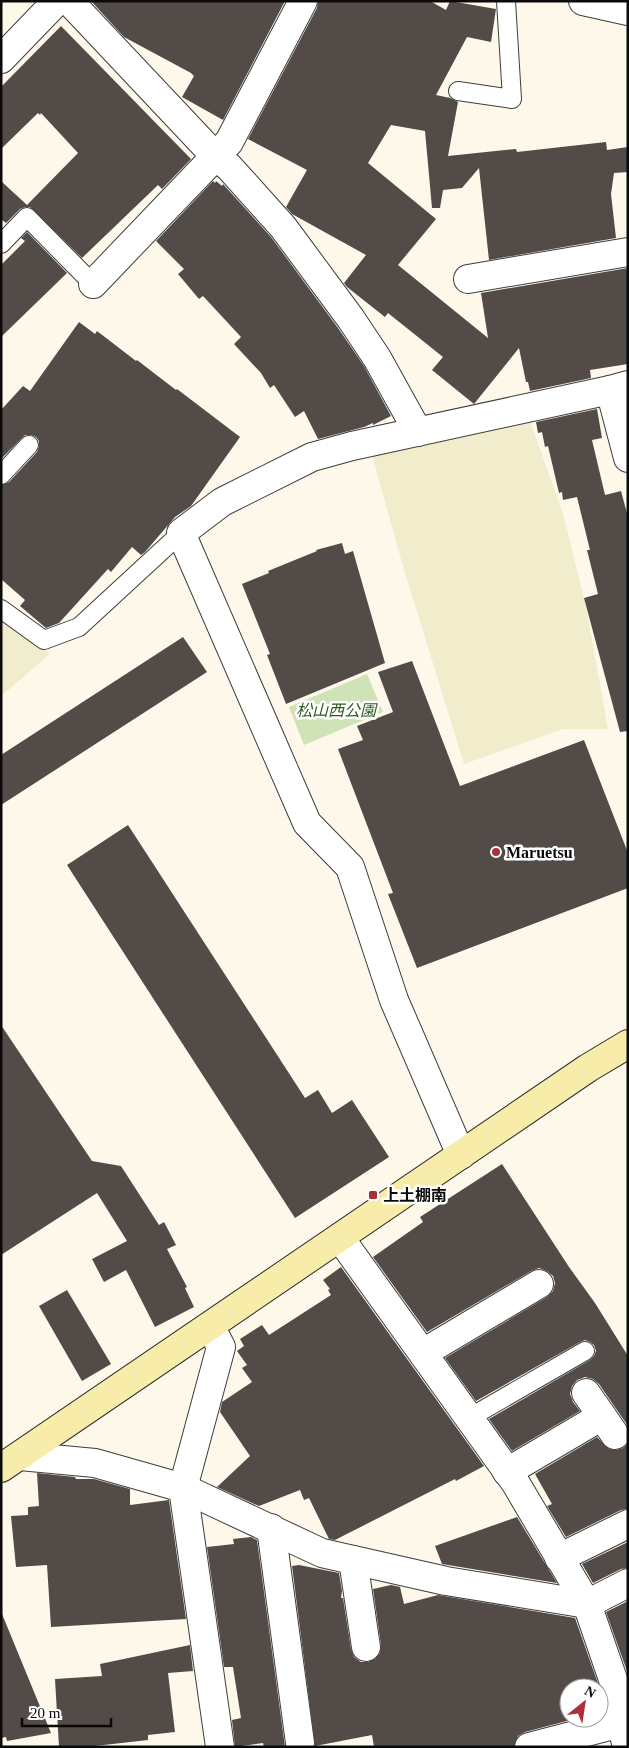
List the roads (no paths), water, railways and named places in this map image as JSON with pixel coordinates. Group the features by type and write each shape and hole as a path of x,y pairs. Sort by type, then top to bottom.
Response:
{"street":[{"path":"7,44 57,1"},
{"path":"69,1 216,157 229,167 283,227 351,319 376,358 418,432"},
{"path":"93,284 229,142 304,1"},
{"path":"583,1 628,11"},
{"path":"468,279 628,252"},
{"path":"461,1154 394,1000 350,866 306,823 180,533 222,502 312,457 352,446 619,387 628,458"},
{"path":"10,1462 588,1068 628,1044"},
{"path":"340,1238 507,1472 587,1604 622,1691 624,1735 529,1747"},
{"path":"423,1353 539,1284"},
{"path":"210,1326 221,1348 183,1488 220,1747"},
{"path":"507,1472 608,1425 586,1393"},
{"path":"10,1462 96,1463 183,1488 322,1553 446,1581 587,1604 628,1583"},
{"path":"559,1558 628,1524"},
{"path":"271,1528 300,1743"},
{"path":"353,1560 366,1647"}],"lane":[{"path":"458,91 512,99 506,1"},
{"path":"1,244 27,217 93,284"},
{"path":"1,475 29,445"},
{"path":"1,609 44,640 79,627 180,533"},
{"path":"469,1418 585,1351"}],"place":[{"name":"Maruetsu","path":"496,852"},
{"name":"上土棚南","path":"373,1195"}],"park label":[{"name":"松山西公園","path":"336,710"}]}
